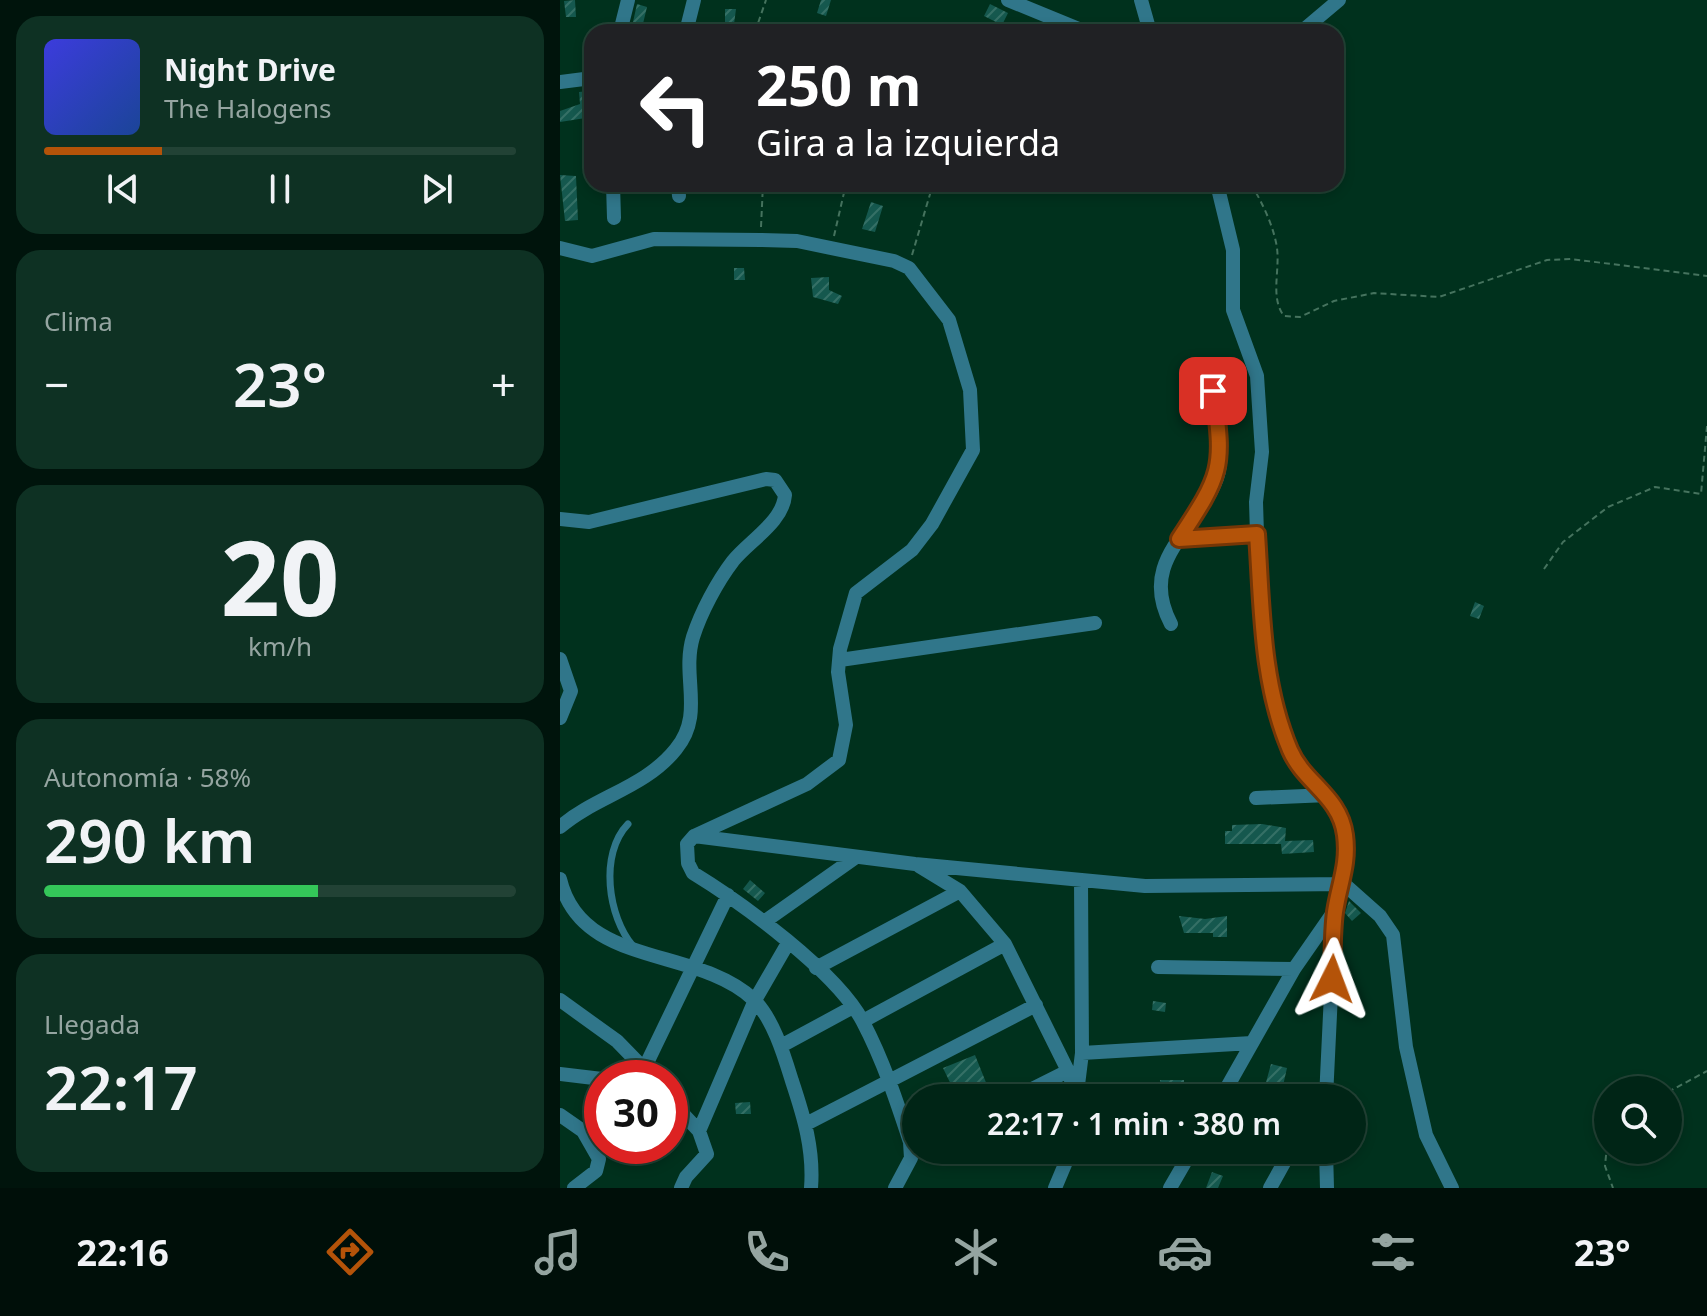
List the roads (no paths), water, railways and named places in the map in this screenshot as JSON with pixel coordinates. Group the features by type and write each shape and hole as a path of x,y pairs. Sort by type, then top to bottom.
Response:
{"street":[{"path":"622,24 628,0"},
{"path":"688,24 694,0"},
{"path":"1008,0 1066,24"},
{"path":"1141,0 1148,24"},
{"path":"1310,24 1339,0"},
{"path":"560,82 584,79"},
{"path":"613,192 614,218"},
{"path":"1219,192 1233,250 1233,310 1257,376 1262,452 1256,502 1257,534 1266,656 1276,715 1292,755 1340,812 1345,834 1344,884 1335,910 1294,969 1229,1084"},
{"path":"560,248 592,256 654,239 761,240 797,241 879,256 909,268 949,320 970,390 973,450 924,537 856,593 840,660 846,725 839,760 807,784 694,836 687,844 686,852 693,873 764,922 816,968 853,1007 863,1021 902,1116"},
{"path":"1171,624 1160,590 1167,555 1217,478 1219,430 1213,391"},
{"path":"560,519 589,522 766,479 775,480 785,495 779,515 752,540 720,581 694,636 689,659 693,716 678,748 636,784 560,827"},
{"path":"1179,539 1257,534"},
{"path":"840,660 1095,623"},
{"path":"560,659 566,666 571,691 560,718"},
{"path":"1256,798 1328,795"},
{"path":"694,836 915,864 1145,886 1344,884 1380,916 1393,935 1412,1077 1426,1135 1452,1188"},
{"path":"764,922 856,857"},
{"path":"915,864 960,891 1005,944 1072,1084"},
{"path":"560,879 568,905 577,917 613,942 693,965 755,1000 781,1046 806,1124 813,1166 811,1188"},
{"path":"1078,1084 1082,1053 1081,880"},
{"path":"816,968 960,891"},
{"path":"654,1060 693,965 728,895"},
{"path":"1326,1084 1335,910"},
{"path":"699,1131 755,1000 788,943"},
{"path":"863,1021 1005,944"},
{"path":"1158,967 1294,969"},
{"path":"560,1000 633,1060"},
{"path":"806,1124 1036,1005"},
{"path":"781,1046 853,1007"},
{"path":"1082,1053 1252,1043"},
{"path":"1042,1084 1068,1071"},
{"path":"560,1074 584,1077"},
{"path":"560,1115 583,1131 599,1159 596,1171 574,1188"},
{"path":"681,1188 686,1177 707,1154 699,1131 688,1119"},
{"path":"895,1188 908,1164"},
{"path":"1055,1188 1064,1164"},
{"path":"1170,1188 1184,1164"},
{"path":"1270,1188 1283,1164"},
{"path":"1326,1164 1327,1188"}],"lane":[{"path":"628,824 617,841 611,876 613,907 622,933 637,951"}]}
